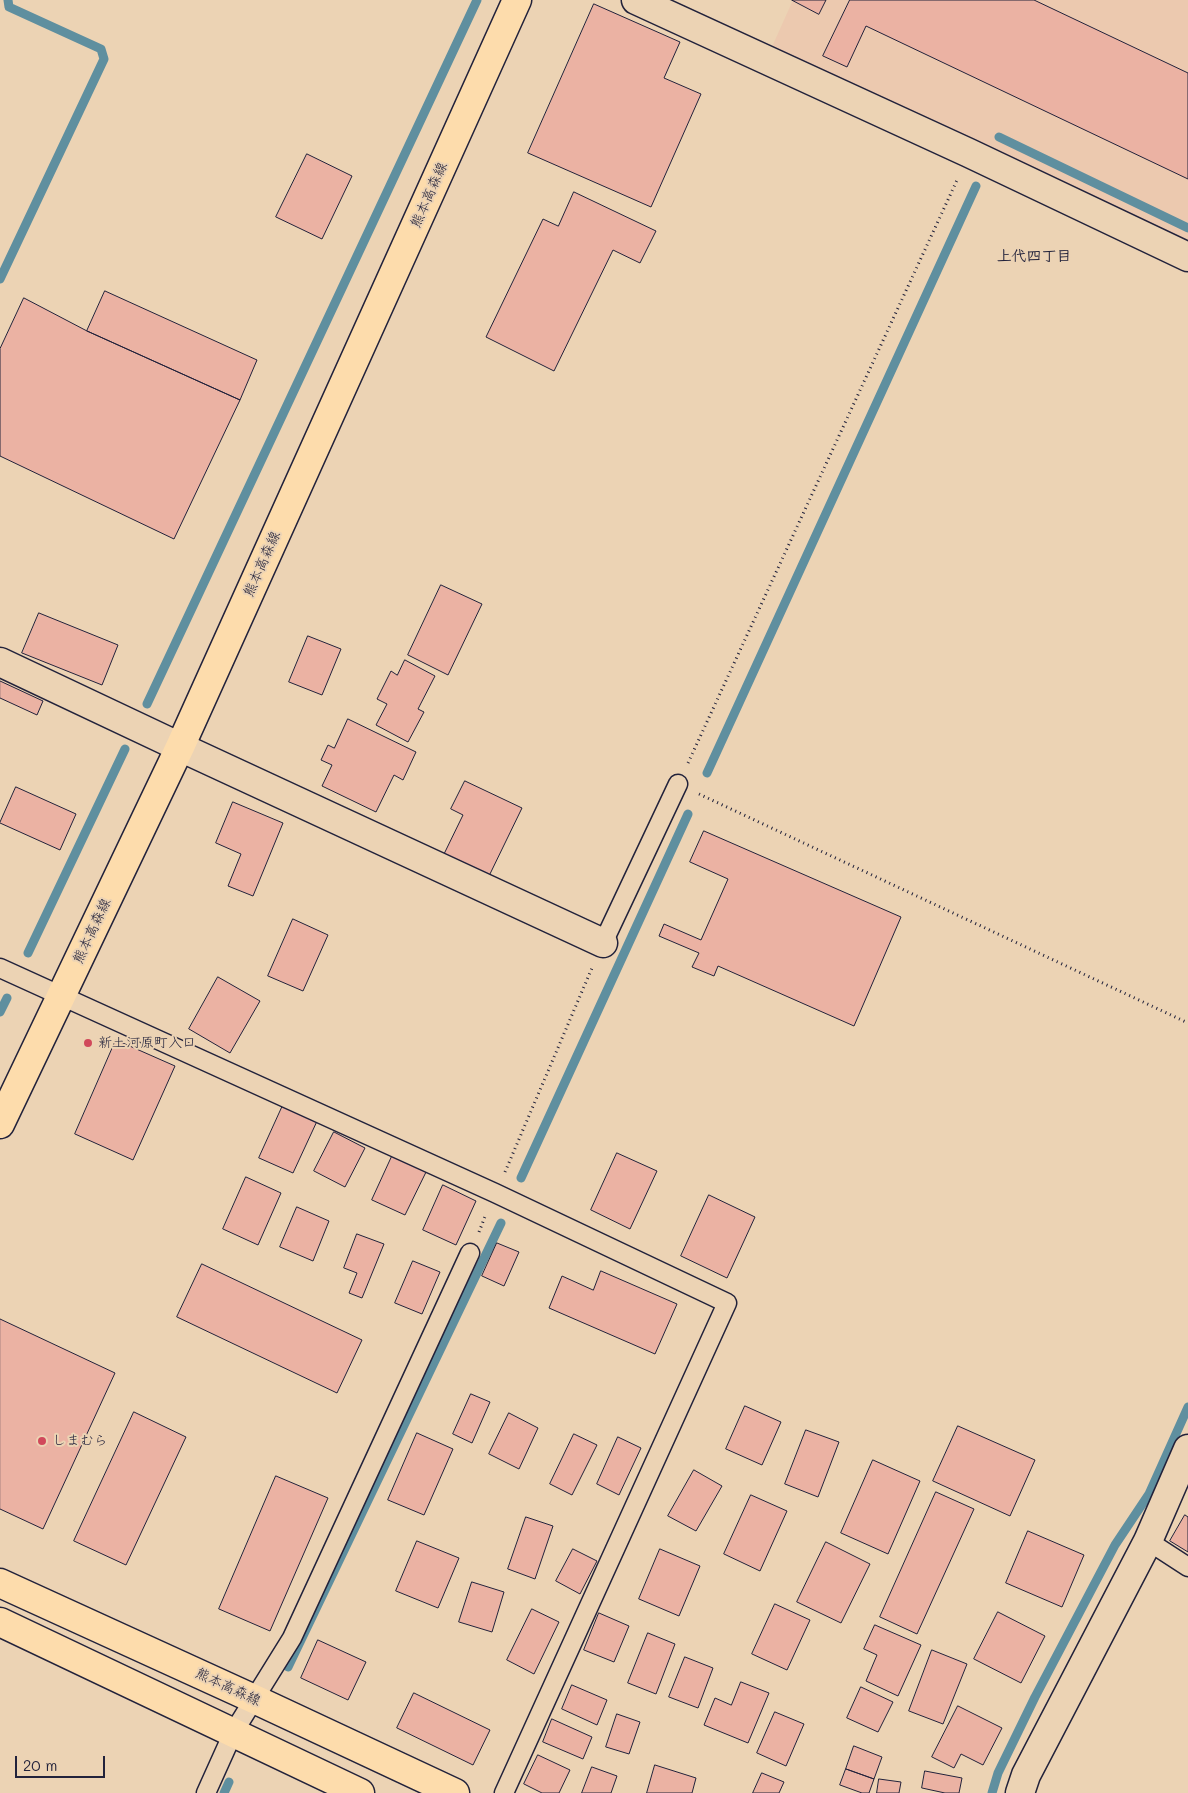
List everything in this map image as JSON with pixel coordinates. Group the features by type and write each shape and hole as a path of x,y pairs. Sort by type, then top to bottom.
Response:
{"main road":[{"name":"熊本高森線","path":"0,1124 180,747 517,0"},
{"name":"熊本高森線","path":"0,1583 455,1793"},
{"path":"0,1622 360,1793"}],"street":[{"path":"636,0 969,153 1188,257"},
{"path":"0,662 603,942"},
{"path":"1020,1793 1026,1775 1148,1540 1188,1449"}],"lane":[{"path":"603,942 678,784"},
{"path":"0,968 495,1193 726,1303 504,1793"},
{"path":"206,1793 233,1733 292,1638 470,1253"},
{"path":"1148,1540 1188,1567"}],"path":[{"path":"969,153 678,784 1188,1023"},
{"path":"470,1253 603,942"}],"shaded area":[{"path":"793,0 1188,0 1188,241 771,49"}],"building":[{"path":"792,0 826,0 819,14"},
{"path":"850,0 1034,0 1188,73 1188,179 866,26 847,67 823,56"},
{"path":"594,4 680,42 664,78 701,94 651,207 528,153"},
{"path":"307,154 352,176 322,239 276,217"},
{"path":"574,192 656,231 640,263 613,250 554,371 486,337 543,219 558,226"},
{"path":"105,291 257,360 240,400 87,331"},
{"path":"24,298 87,331 240,400 174,539 0,456 0,349"},
{"path":"441,585 482,604 448,675 408,655"},
{"path":"39,613 118,645 102,685 22,653"},
{"path":"308,636 341,649 322,695 289,682"},
{"path":"405,660 435,676 418,709 424,712 408,742 376,725 387,704 377,699 391,671 397,675"},
{"path":"0,681 43,701 37,715 0,698"},
{"path":"348,719 416,752 403,780 394,775 376,812 322,786 332,765 321,760 328,745 334,748"},
{"path":"465,781 522,808 489,876 444,854 463,815 451,809"},
{"path":"16,787 76,814 60,850 0,823"},
{"path":"233,802 283,823 253,896 228,886 241,854 216,843"},
{"path":"704,831 901,917 854,1026 718,966 714,976 692,967 699,953 659,936 664,924 701,940 728,879 690,862"},
{"path":"293,919 328,935 303,991 268,976"},
{"path":"218,977 260,1001 230,1053 189,1029"},
{"path":"116,1040 175,1066 133,1160 75,1134"},
{"path":"284,1103 318,1119 293,1173 259,1158"},
{"path":"334,1132 365,1148 345,1187 314,1171"},
{"path":"394,1152 428,1168 405,1215 372,1200"},
{"path":"617,1153 657,1171 630,1229 591,1210"},
{"path":"246,1177 281,1193 258,1245 223,1229"},
{"path":"443,1185 476,1201 456,1245 423,1230"},
{"path":"709,1195 755,1217 727,1278 681,1256"},
{"path":"297,1207 329,1221 313,1261 280,1247"},
{"path":"357,1234 384,1244 362,1298 349,1293 357,1273 344,1268"},
{"path":"497,1243 519,1252 504,1286 482,1276"},
{"path":"413,1261 440,1272 422,1314 395,1303"},
{"path":"202,1264 362,1340 337,1393 177,1317"},
{"path":"601,1271 677,1304 655,1354 549,1308 562,1276 593,1290"},
{"name":"しまむら","path":"0,1319 115,1373 43,1529 0,1509"},
{"path":"471,1394 490,1402 472,1443 453,1434"},
{"path":"745,1406 781,1422 762,1465 726,1449"},
{"path":"134,1412 186,1437 126,1565 74,1541"},
{"path":"509,1413 538,1428 519,1469 489,1454"},
{"path":"958,1426 1035,1460 1010,1516 933,1481"},
{"path":"806,1430 839,1442 818,1497 785,1484"},
{"path":"417,1433 453,1449 424,1515 388,1500"},
{"path":"574,1434 597,1445 572,1495 550,1484"},
{"path":"618,1437 641,1448 619,1495 597,1484"},
{"path":"873,1460 920,1481 888,1554 841,1533"},
{"path":"694,1470 722,1486 696,1531 668,1516"},
{"path":"276,1476 328,1498 270,1631 219,1609"},
{"path":"936,1492 974,1509 917,1634 880,1617"},
{"path":"751,1495 787,1511 760,1571 724,1554"},
{"path":"1185,1515 1188,1517 1188,1552 1170,1541"},
{"path":"526,1517 553,1526 535,1579 508,1569"},
{"path":"1028,1531 1084,1555 1062,1607 1006,1583"},
{"path":"417,1541 459,1558 438,1608 396,1591"},
{"path":"826,1542 870,1564 841,1623 797,1602"},
{"path":"573,1549 597,1561 580,1594 556,1581"},
{"path":"660,1549 700,1566 679,1616 639,1599"},
{"path":"472,1582 504,1592 492,1632 459,1622"},
{"path":"775,1604 810,1620 787,1670 752,1654"},
{"path":"532,1609 559,1622 534,1674 507,1660"},
{"path":"998,1612 1045,1636 1021,1683 974,1659"},
{"path":"599,1613 629,1626 614,1662 584,1650"},
{"path":"875,1625 921,1645 898,1696 866,1681 877,1655 864,1649"},
{"path":"648,1633 675,1644 656,1694 628,1683"},
{"path":"318,1640 366,1662 348,1700 301,1678"},
{"path":"932,1650 967,1664 943,1724 909,1711"},
{"path":"685,1657 713,1668 698,1708 669,1697"},
{"path":"741,1682 769,1693 748,1743 704,1725 715,1698 731,1705"},
{"path":"572,1685 607,1700 597,1725 562,1709"},
{"path":"861,1687 893,1702 878,1732 847,1718"},
{"path":"414,1693 490,1730 473,1765 397,1728"},
{"path":"958,1706 1002,1728 983,1765 961,1754 954,1768 932,1757"},
{"path":"775,1712 804,1724 786,1766 757,1753"},
{"path":"617,1714 640,1722 629,1754 606,1747"},
{"path":"552,1719 592,1737 583,1759 543,1742"},
{"path":"854,1746 882,1757 874,1779 846,1769"},
{"path":"538,1755 570,1770 559,1793 542,1793 524,1784"},
{"path":"655,1765 696,1778 692,1793 647,1793"},
{"path":"592,1767 617,1776 611,1793 582,1793"},
{"path":"846,1769 874,1779 869,1793 862,1793 840,1785"},
{"path":"925,1771 962,1778 959,1793 945,1793 922,1788"},
{"path":"762,1773 784,1782 779,1793 753,1793"},
{"path":"879,1779 901,1782 899,1793 877,1793"}],"waterway":[{"path":"0,279 104,59 101,49 9,7 8,0"},
{"path":"147,704 477,0"},
{"path":"999,137 1188,228"},
{"path":"707,773 976,186"},
{"path":"28,953 125,749"},
{"path":"521,1178 688,814"},
{"path":"0,1012 7,998"},
{"path":"288,1667 501,1223"},
{"path":"992,1793 998,1773 1035,1697 1115,1545 1149,1494 1188,1407"},
{"path":"224,1793 229,1782"}],"place":[{"name":"新土河原町入口","path":"88,1043"},
{"name":"しまむら","path":"42,1441"}],"district":[{"name":"上代四丁目","path":"1034,256"}]}
